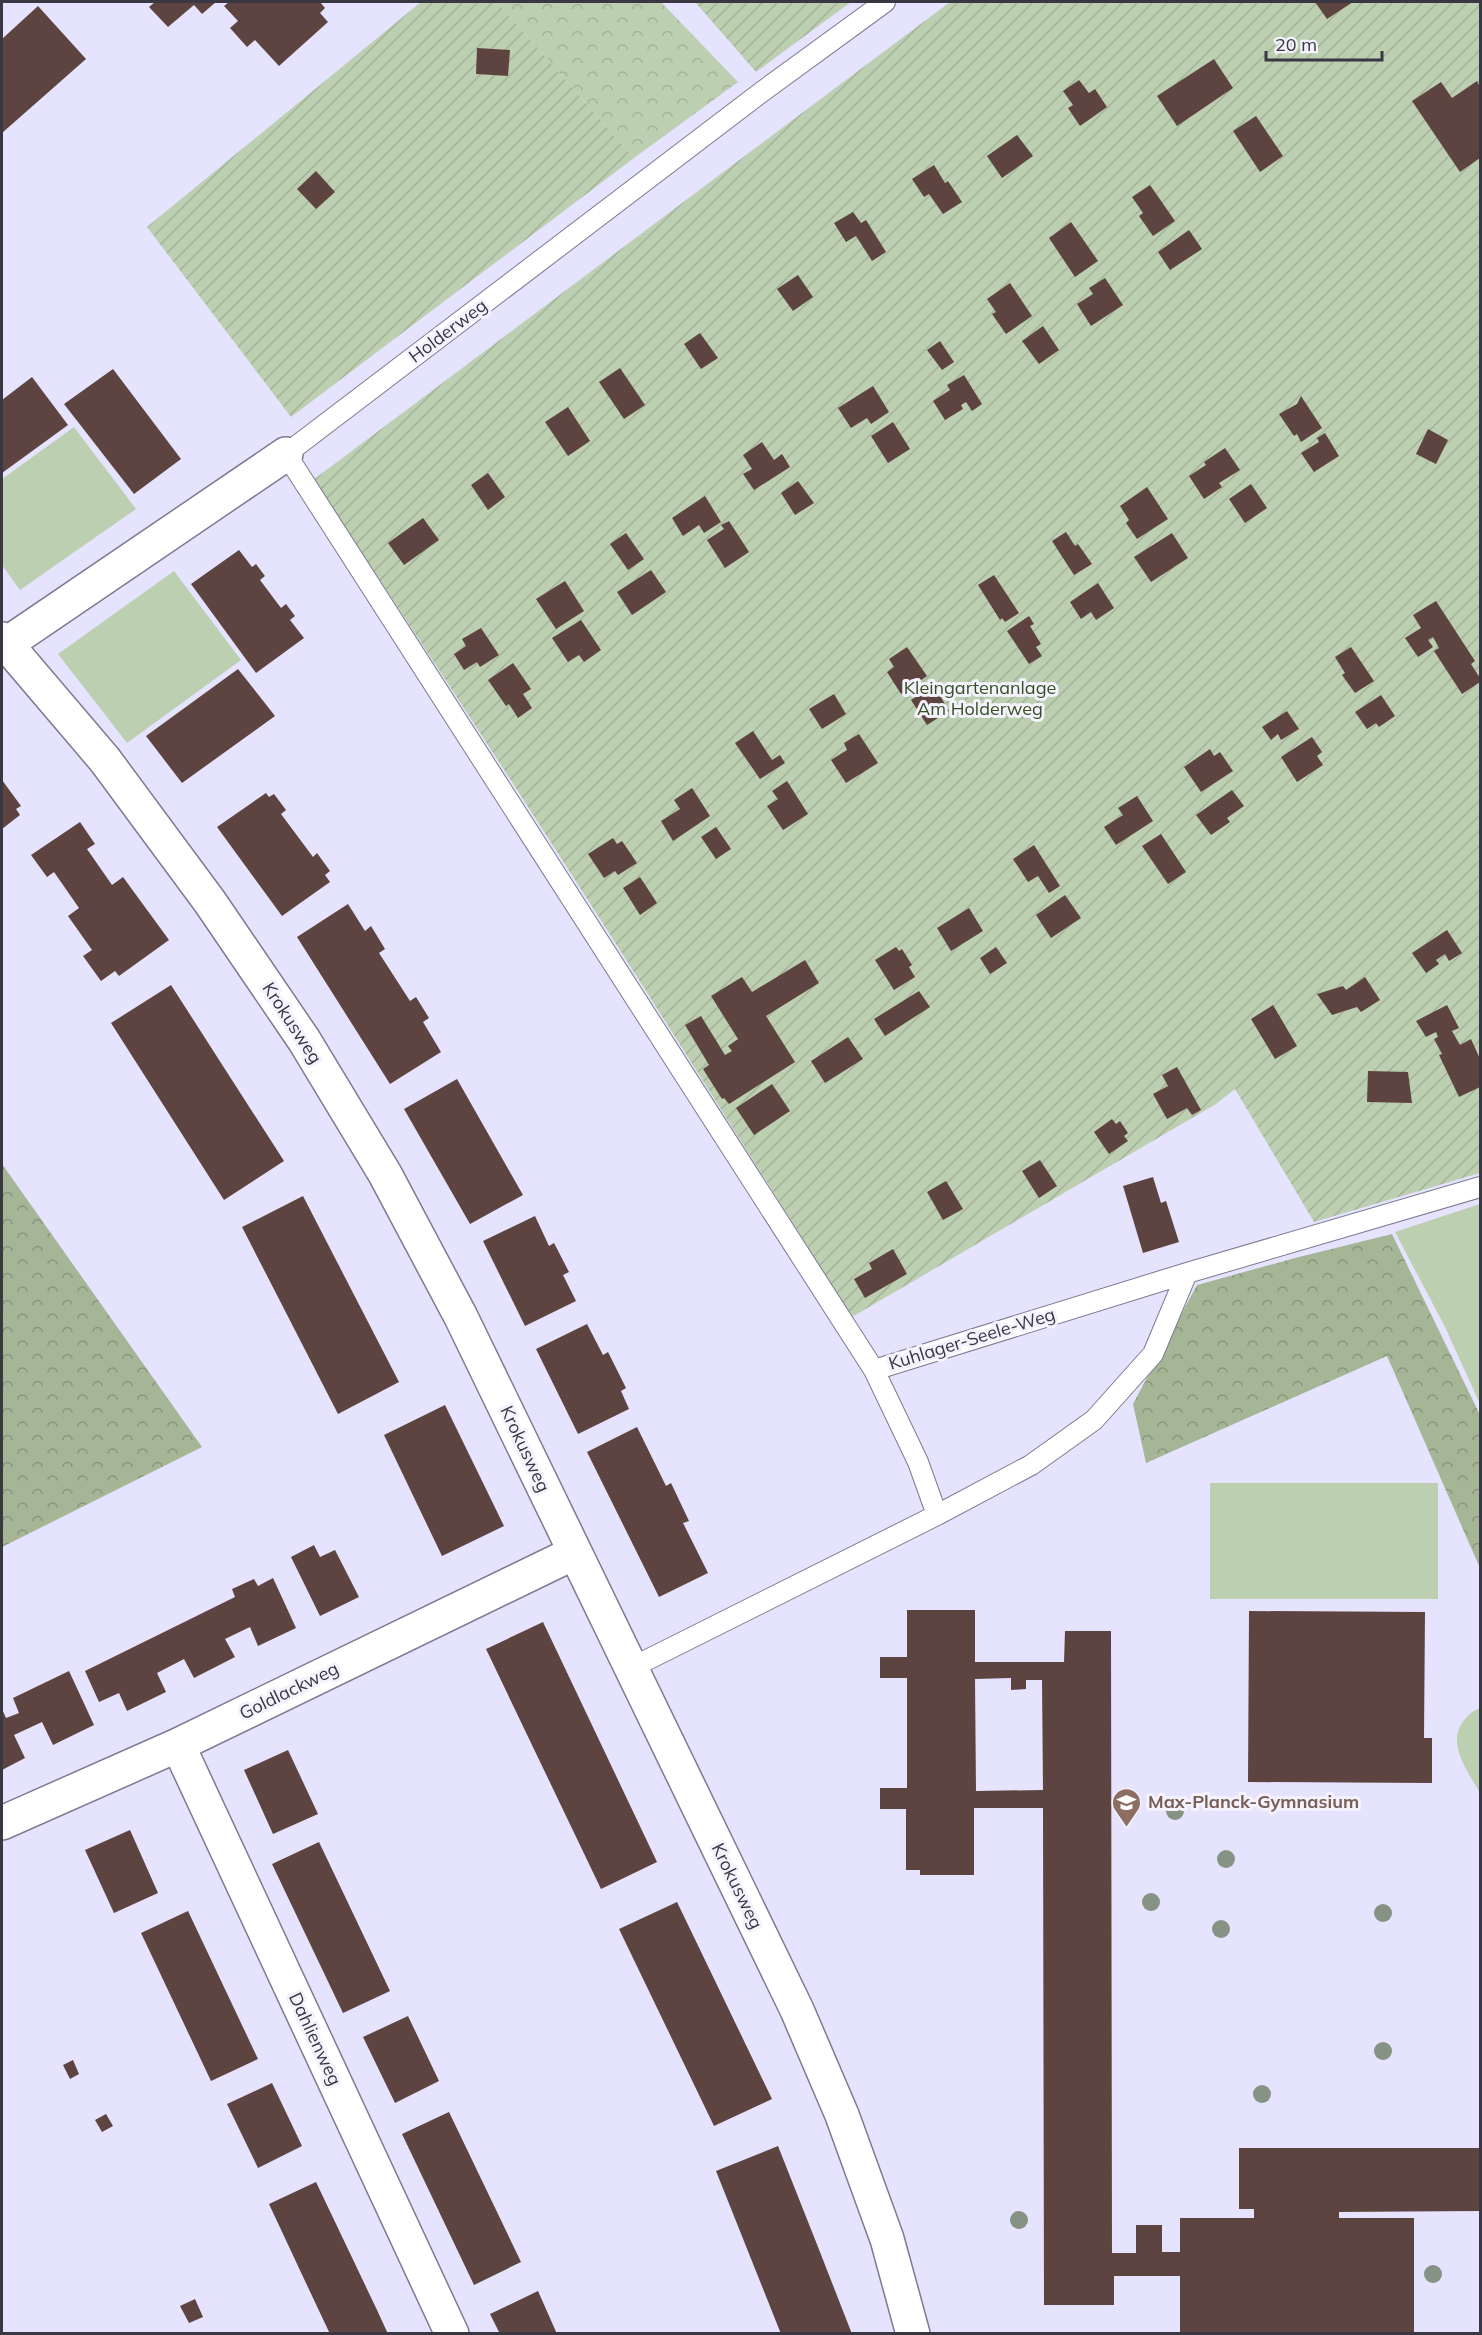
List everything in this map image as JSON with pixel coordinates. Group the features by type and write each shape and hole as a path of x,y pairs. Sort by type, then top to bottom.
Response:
{"street":[{"name":"Holderweg","path":"3,643 286,454"},
{"name":"Krokusweg","path":"3,643 105,760 166,841 257,970 346,1108 385,1174 461,1317 573,1553 797,2010 842,2115 887,2239 913,2334"},
{"name":"Goldlackweg","path":"2,1824 178,1745 573,1553"},
{"name":"Dahlienweg","path":"178,1745 452,2334"}],"lane":[{"name":"Holderweg","path":"286,454 754,98 885,2"},
{"path":"286,454 874,1370"},
{"name":"Kuhlager-Seele-Weg","path":"937,1515 918,1462 874,1370 1187,1273 1480,1187"},
{"path":"631,1668 937,1515 1031,1465 1094,1420 1153,1354 1187,1273"}],"green space":[{"path":"421,2 497,2 634,158 291,417 147,227"},
{"path":"497,2 661,2 738,82 634,158"},
{"path":"695,2 851,2 756,72"},
{"name":"Kleingartenanlage Am Holderweg","path":"950,2 1480,2 1480,1173 1314,1222 1235,1089 1216,1104 852,1317 518,792 313,480"},
{"path":"74,427 136,509 20,590 2,565 2,479"},
{"path":"174,571 241,660 127,743 58,654"},
{"path":"2,1164 202,1447 2,1547"},
{"path":"1480,1204 1480,1404 1445,1327 1395,1232"},
{"path":"1392,1234 1480,1415 1480,1568 1387,1356 1146,1463 1133,1404 1197,1285"},
{"path":"1210,1483 1438,1483 1438,1599 1210,1599"},
{"path":"1480,1708 1480,1793 1461,1759 1457,1741 1462,1723"}],"building":[{"path":"155,2 216,2 202,14 194,5 168,27 149,7"},
{"path":"229,2 320,2 325,8 320,13 328,22 279,66 255,40 247,47 230,28 238,21 224,6"},
{"path":"1315,2 1353,2 1327,19"},
{"path":"38,6 86,59 2,133 2,39"},
{"path":"477,48 510,50 508,76 476,74"},
{"path":"1214,59 1233,88 1177,126 1157,96"},
{"path":"1079,80 1089,93 1095,89 1107,107 1080,126 1068,108 1073,105 1063,91"},
{"path":"1477,81 1480,87 1480,158 1460,172 1412,101 1441,82 1452,98"},
{"path":"1256,116 1283,156 1260,172 1233,131"},
{"path":"1017,135 1033,156 1002,178 987,156"},
{"path":"934,165 945,183 948,181 962,202 943,214 929,194 924,197 912,179"},
{"path":"316,171 335,192 316,209 297,189"},
{"path":"1150,185 1175,221 1153,236 1139,216 1143,213 1132,197"},
{"path":"853,212 861,223 866,220 886,252 872,261 856,236 846,242 834,223"},
{"path":"1071,222 1098,261 1075,277 1049,238"},
{"path":"1189,230 1202,249 1170,270 1158,252"},
{"path":"798,275 813,297 793,311 777,289"},
{"path":"1105,278 1123,305 1091,326 1077,304 1093,294 1089,288"},
{"path":"1010,283 1032,316 1006,334 992,314 996,312 987,299"},
{"path":"1043,326 1059,350 1039,364 1022,341"},
{"path":"700,333 718,358 701,369 684,344"},
{"path":"940,341 954,362 942,370 927,350"},
{"path":"620,368 645,405 624,419 599,382"},
{"path":"113,369 181,459 134,494 64,404"},
{"path":"964,375 982,404 972,411 966,402 961,405 963,409 945,420 933,401 950,390 947,385"},
{"path":"32,377 68,425 2,473 2,400"},
{"path":"873,386 889,412 871,424 867,418 851,428 838,408"},
{"path":"1301,396 1322,428 1301,442 1279,414 1297,404"},
{"path":"568,407 590,441 568,456 545,422"},
{"path":"893,422 910,449 888,463 871,436"},
{"path":"1428,429 1448,440 1436,464 1416,454"},
{"path":"1325,433 1339,456 1314,472 1301,453 1319,442 1317,438"},
{"path":"762,442 774,460 782,454 790,467 754,490 743,474 752,469 743,455"},
{"path":"1225,448 1240,470 1219,483 1222,487 1204,499 1189,476 1206,465 1204,462"},
{"path":"488,473 505,497 488,510 471,485"},
{"path":"798,481 814,503 795,515 781,493"},
{"path":"1251,484 1267,508 1245,523 1229,499"},
{"path":"1147,487 1168,519 1137,539 1126,523 1129,520 1120,506"},
{"path":"705,496 721,522 704,533 699,525 683,536 672,518"},
{"path":"423,518 439,540 404,565 388,543"},
{"path":"729,521 749,552 725,568 707,540 724,529 721,525"},
{"path":"1066,532 1075,546 1078,544 1092,564 1074,575 1052,541"},
{"path":"626,533 644,559 628,570 610,544"},
{"path":"1172,533 1188,558 1151,582 1134,557"},
{"path":"239,550 252,567 256,564 265,576 260,580 281,608 286,604 295,616 290,620 304,638 256,673 191,584"},
{"path":"651,570 666,592 632,615 617,592"},
{"path":"994,575 1019,613 1005,622 1002,618 1000,620 978,585"},
{"path":"565,581 584,611 556,629 536,599"},
{"path":"1098,583 1114,608 1096,620 1091,612 1081,619 1070,602"},
{"path":"1436,601 1475,661 1471,664 1480,678 1480,682 1462,694 1434,651 1439,648 1433,637 1428,640 1433,647 1418,657 1405,638 1421,628 1413,615"},
{"path":"1029,616 1034,624 1030,626 1041,644 1036,647 1042,656 1029,664 1007,631"},
{"path":"581,620 601,650 584,662 579,655 568,662 552,638"},
{"path":"481,628 499,655 480,667 477,662 464,670 454,654 466,646 462,639"},
{"path":"907,647 927,676 901,694 887,672 894,667 889,659"},
{"path":"1351,647 1374,681 1355,693 1342,675 1345,673 1335,657"},
{"path":"513,663 531,689 523,694 532,708 518,718 509,704 506,706 488,680"},
{"path":"238,669 275,716 182,783 146,736"},
{"path":"934,685 949,711 927,725 911,700"},
{"path":"834,694 846,714 822,729 809,709"},
{"path":"1381,695 1395,716 1379,727 1376,723 1367,729 1355,712"},
{"path":"1287,711 1299,729 1281,740 1278,734 1271,740 1262,727"},
{"path":"753,731 772,760 780,755 785,763 760,779 735,743"},
{"path":"859,734 878,763 846,783 831,760 847,750 844,743"},
{"path":"1312,737 1322,752 1317,756 1323,765 1297,782 1281,757"},
{"path":"1210,749 1214,756 1220,752 1233,771 1201,792 1184,767"},
{"path":"2,780 21,806 16,809 20,815 2,829"},
{"path":"787,781 808,814 783,830 767,806 778,799 772,791"},
{"path":"692,788 710,816 673,841 661,821 680,809 674,800"},
{"path":"1232,790 1244,806 1227,818 1230,822 1211,835 1196,815"},
{"path":"266,793 269,797 274,794 286,810 281,814 313,857 317,853 330,871 325,875 330,882 282,916 217,827"},
{"path":"1137,796 1153,821 1116,845 1104,827 1123,815 1118,808"},
{"path":"80,822 95,844 87,849 112,885 123,877 169,940 119,976 115,971 101,981 83,956 92,950 68,916 79,908 54,872 47,877 31,855"},
{"path":"716,827 731,849 716,859 701,837"},
{"path":"1161,834 1186,872 1168,884 1142,846"},
{"path":"613,838 617,844 622,841 637,863 618,875 615,871 604,878 588,854"},
{"path":"1034,845 1060,886 1049,893 1038,876 1028,882 1013,859"},
{"path":"640,877 657,903 640,915 623,888"},
{"path":"1065,895 1081,918 1051,938 1036,915"},
{"path":"348,904 365,931 371,926 385,949 379,953 410,1001 416,997 429,1018 423,1022 441,1052 390,1084 297,937"},
{"path":"969,908 983,931 951,951 937,928"},
{"path":"1447,930 1462,953 1449,961 1445,954 1436,960 1439,964 1426,973 1412,953"},
{"path":"896,947 899,951 902,949 912,965 909,967 915,977 894,990 875,960"},
{"path":"996,947 1007,963 990,974 980,958"},
{"path":"805,960 819,983 766,1016 795,1062 729,1104 724,1098 722,1099 703,1069 709,1065 685,1025 701,1016 725,1055 732,1051 728,1046 738,1039 711,996 742,977 752,992"},
{"path":"1365,977 1380,1000 1361,1012 1357,1007 1332,1015 1317,994 1343,986 1346,990"},
{"path":"171,985 284,1161 224,1200 111,1023"},
{"path":"919,991 930,1007 885,1036 874,1019"},
{"path":"1273,1005 1297,1046 1275,1059 1251,1019"},
{"path":"1447,1005 1459,1028 1452,1031 1460,1045 1471,1039 1480,1059 1480,1087 1459,1097 1439,1055 1442,1054 1434,1039 1438,1037 1436,1032 1426,1037 1416,1021"},
{"path":"848,1037 863,1059 825,1083 811,1061"},
{"path":"1177,1067 1201,1110 1192,1115 1187,1108 1167,1119 1153,1094 1168,1086 1162,1075"},
{"path":"1368,1071 1408,1072 1412,1103 1367,1102"},
{"path":"457,1079 523,1195 470,1224 404,1109"},
{"path":"772,1084 790,1111 754,1135 736,1108"},
{"path":"1112,1119 1116,1124 1120,1121 1128,1133 1124,1136 1128,1141 1109,1154 1094,1132"},
{"path":"1040,1160 1057,1186 1039,1198 1022,1171"},
{"path":"1153,1177 1161,1203 1166,1201 1179,1242 1143,1253 1123,1186"},
{"path":"946,1181 963,1209 943,1220 927,1192"},
{"path":"303,1196 399,1382 338,1414 242,1227"},
{"path":"535,1216 549,1246 554,1243 569,1272 563,1275 576,1301 525,1326 483,1241"},
{"path":"893,1249 907,1274 865,1298 854,1279 872,1269 869,1263"},
{"path":"587,1324 603,1355 608,1352 626,1388 621,1391 629,1409 578,1434 536,1349"},
{"path":"445,1405 504,1526 442,1556 384,1435"},
{"path":"637,1427 666,1486 671,1483 689,1521 683,1523 708,1573 659,1597 587,1452"},
{"path":"314,1545 320,1557 335,1550 359,1597 320,1616 291,1557"},
{"path":"273,1578 296,1628 258,1646 250,1627 225,1639 235,1657 194,1678 184,1659 157,1673 166,1692 127,1711 119,1693 99,1702 85,1671 235,1597 232,1589 254,1579 258,1586"},
{"path":"907,1610 975,1610 975,1662 1064,1662 1065,1631 1111,1631 1112,2253 1136,2253 1136,2225 1162,2225 1162,2252 1180,2252 1180,2218 1254,2218 1254,2209 1239,2209 1239,2148 1480,2148 1480,2211 1339,2212 1339,2218 1414,2218 1414,2334 1180,2334 1180,2276 1114,2276 1114,2305 1044,2305 1043,1808 974,1808 974,1875 920,1875 920,1870 906,1870 906,1809 880,1809 880,1788 907,1788 907,1678 880,1678 880,1657 907,1657","holes":["1011,1678 1011,1690 1026,1689 1026,1680 1042,1680 1043,1790 976,1791 975,1679"]},
{"path":"1249,1611 1425,1612 1424,1738 1432,1738 1432,1783 1248,1782"},
{"path":"543,1622 657,1862 601,1889 486,1649"},
{"path":"69,1671 94,1725 53,1745 42,1722 14,1735 25,1758 2,1770 2,1709 6,1718 19,1713 13,1698"},
{"path":"288,1750 318,1814 273,1834 244,1770"},
{"path":"130,1830 158,1893 114,1913 85,1850"},
{"path":"319,1842 390,1991 343,2013 272,1864"},
{"path":"677,1902 772,2099 714,2126 619,1929"},
{"path":"188,1911 258,2059 211,2081 141,1933"},
{"path":"408,2016 439,2081 395,2103 363,2037"},
{"path":"73,2060 79,2074 70,2079 63,2065"},
{"path":"272,2083 302,2146 258,2168 227,2104"},
{"path":"449,2112 521,2262 474,2285 402,2134"},
{"path":"106,2114 113,2126 102,2132 95,2120"},
{"path":"778,2146 852,2334 781,2334 716,2171"},
{"path":"316,2182 388,2334 330,2334 269,2204"},
{"path":"538,2291 557,2334 500,2334 490,2314"},
{"path":"195,2299 203,2317 189,2323 180,2306"}],"place":[{"name":"Max-Planck-Gymnasium","path":"1127,1828"}]}
